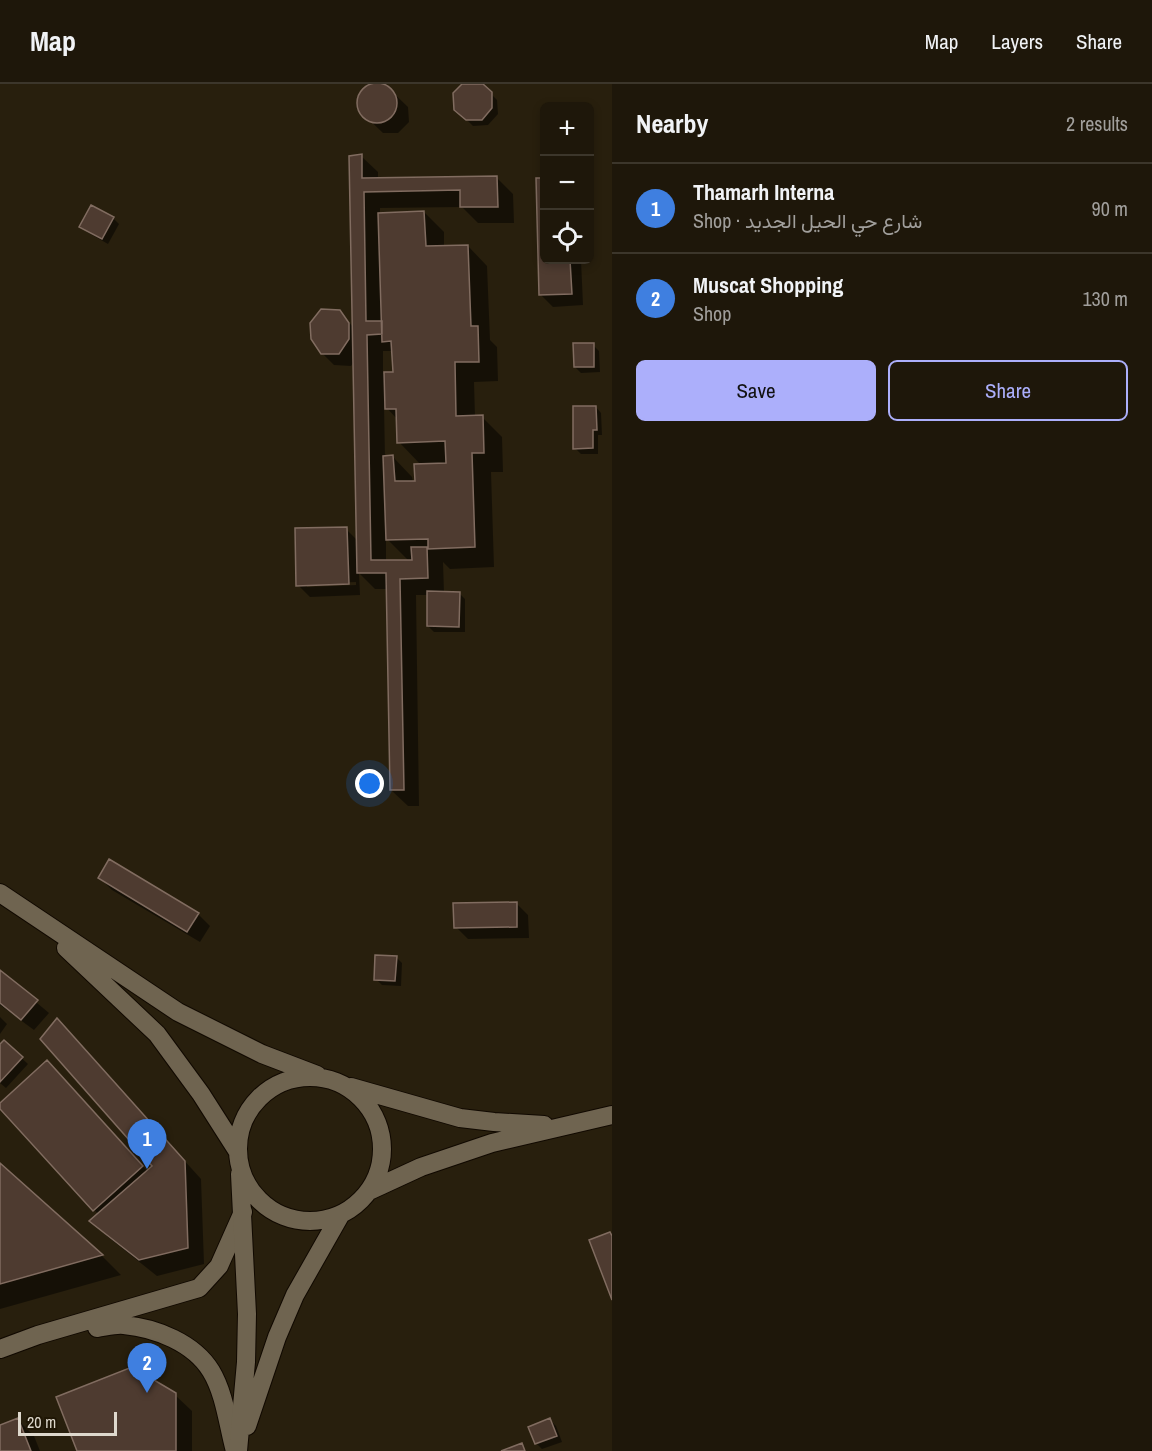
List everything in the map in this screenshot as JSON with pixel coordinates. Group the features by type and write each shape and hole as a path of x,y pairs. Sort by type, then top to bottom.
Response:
{"street":[{"path":"0,893 178,1012 262,1054 340,1084 359,1097 372,1112 380,1132 382,1152 378,1173 369,1191 357,1204 341,1214 320,1220 299,1221 278,1214 260,1201 247,1184 239,1158 201,1094 157,1034 35,917"},
{"path":"237,1451 246,1362 247,1314 239,1158 240,1131 248,1113 261,1097 278,1085 298,1078 318,1078 460,1118 564,1125"},
{"path":"369,1191 421,1167 492,1143 612,1115"},
{"path":"0,1349 38,1335 199,1288 219,1266 243,1212"},
{"path":"237,1451 277,1337 295,1295 341,1214"},
{"path":"38,1335 123,1325 159,1333 182,1343 201,1357 213,1373 237,1451"}],"building":[{"path":"377,83 385,84 391,89 396,95 396,111 391,117 385,122 377,123 369,122 363,117 358,111 357,103 358,95 363,89 369,84"},
{"path":"462,84 483,84 492,92 492,108 482,120 466,120 454,110 453,93"},
{"path":"362,154 362,178 497,176 498,207 460,207 460,190 364,192 366,321 382,321 382,334 367,335 371,560 412,560 411,547 427,547 428,578 400,579 404,790 390,790 386,573 357,573 349,156"},
{"path":"536,178 540,178 540,264 570,264 572,294 539,295"},
{"path":"91,205 114,217 102,239 79,227"},
{"path":"424,211 426,246 468,245 471,326 478,326 479,362 455,362 456,416 483,415 484,453 472,453 475,547 428,549 428,539 386,540 383,456 393,455 395,481 415,481 414,464 446,463 445,441 397,443 396,409 385,409 384,372 393,372 391,341 382,342 378,213"},
{"path":"321,309 340,310 349,323 349,339 339,354 321,354 311,339 310,323"},
{"path":"573,343 594,343 594,367 574,367"},
{"path":"573,406 596,406 597,430 593,430 593,448 573,449"},
{"path":"347,527 349,584 296,586 295,528"},
{"path":"427,591 460,592 459,627 427,626"},
{"path":"109,859 199,913 187,932 98,878"},
{"path":"517,902 517,927 454,928 453,903"},
{"path":"375,955 397,956 395,981 374,980"},
{"path":"0,970 38,1000 21,1020 0,1003"},
{"path":"57,1018 185,1161 188,1248 139,1260 89,1221 152,1166 40,1039"},
{"path":"4,1040 23,1057 0,1082 0,1044"},
{"path":"47,1060 143,1166 93,1211 0,1109 0,1103"},
{"path":"0,1163 103,1255 0,1284"},
{"path":"610,1232 612,1236 612,1300 589,1240"},
{"path":"132,1367 176,1393 176,1451 77,1451 56,1397"},
{"path":"18,1418 31,1451 0,1451 0,1425"},
{"path":"550,1418 557,1436 535,1444 528,1427"},
{"path":"522,1443 525,1451 501,1451"}],"place":[{"name":"Thamarh Interna","path":"147,1169"},
{"name":"Muscat Shopping","path":"147,1393"}]}
